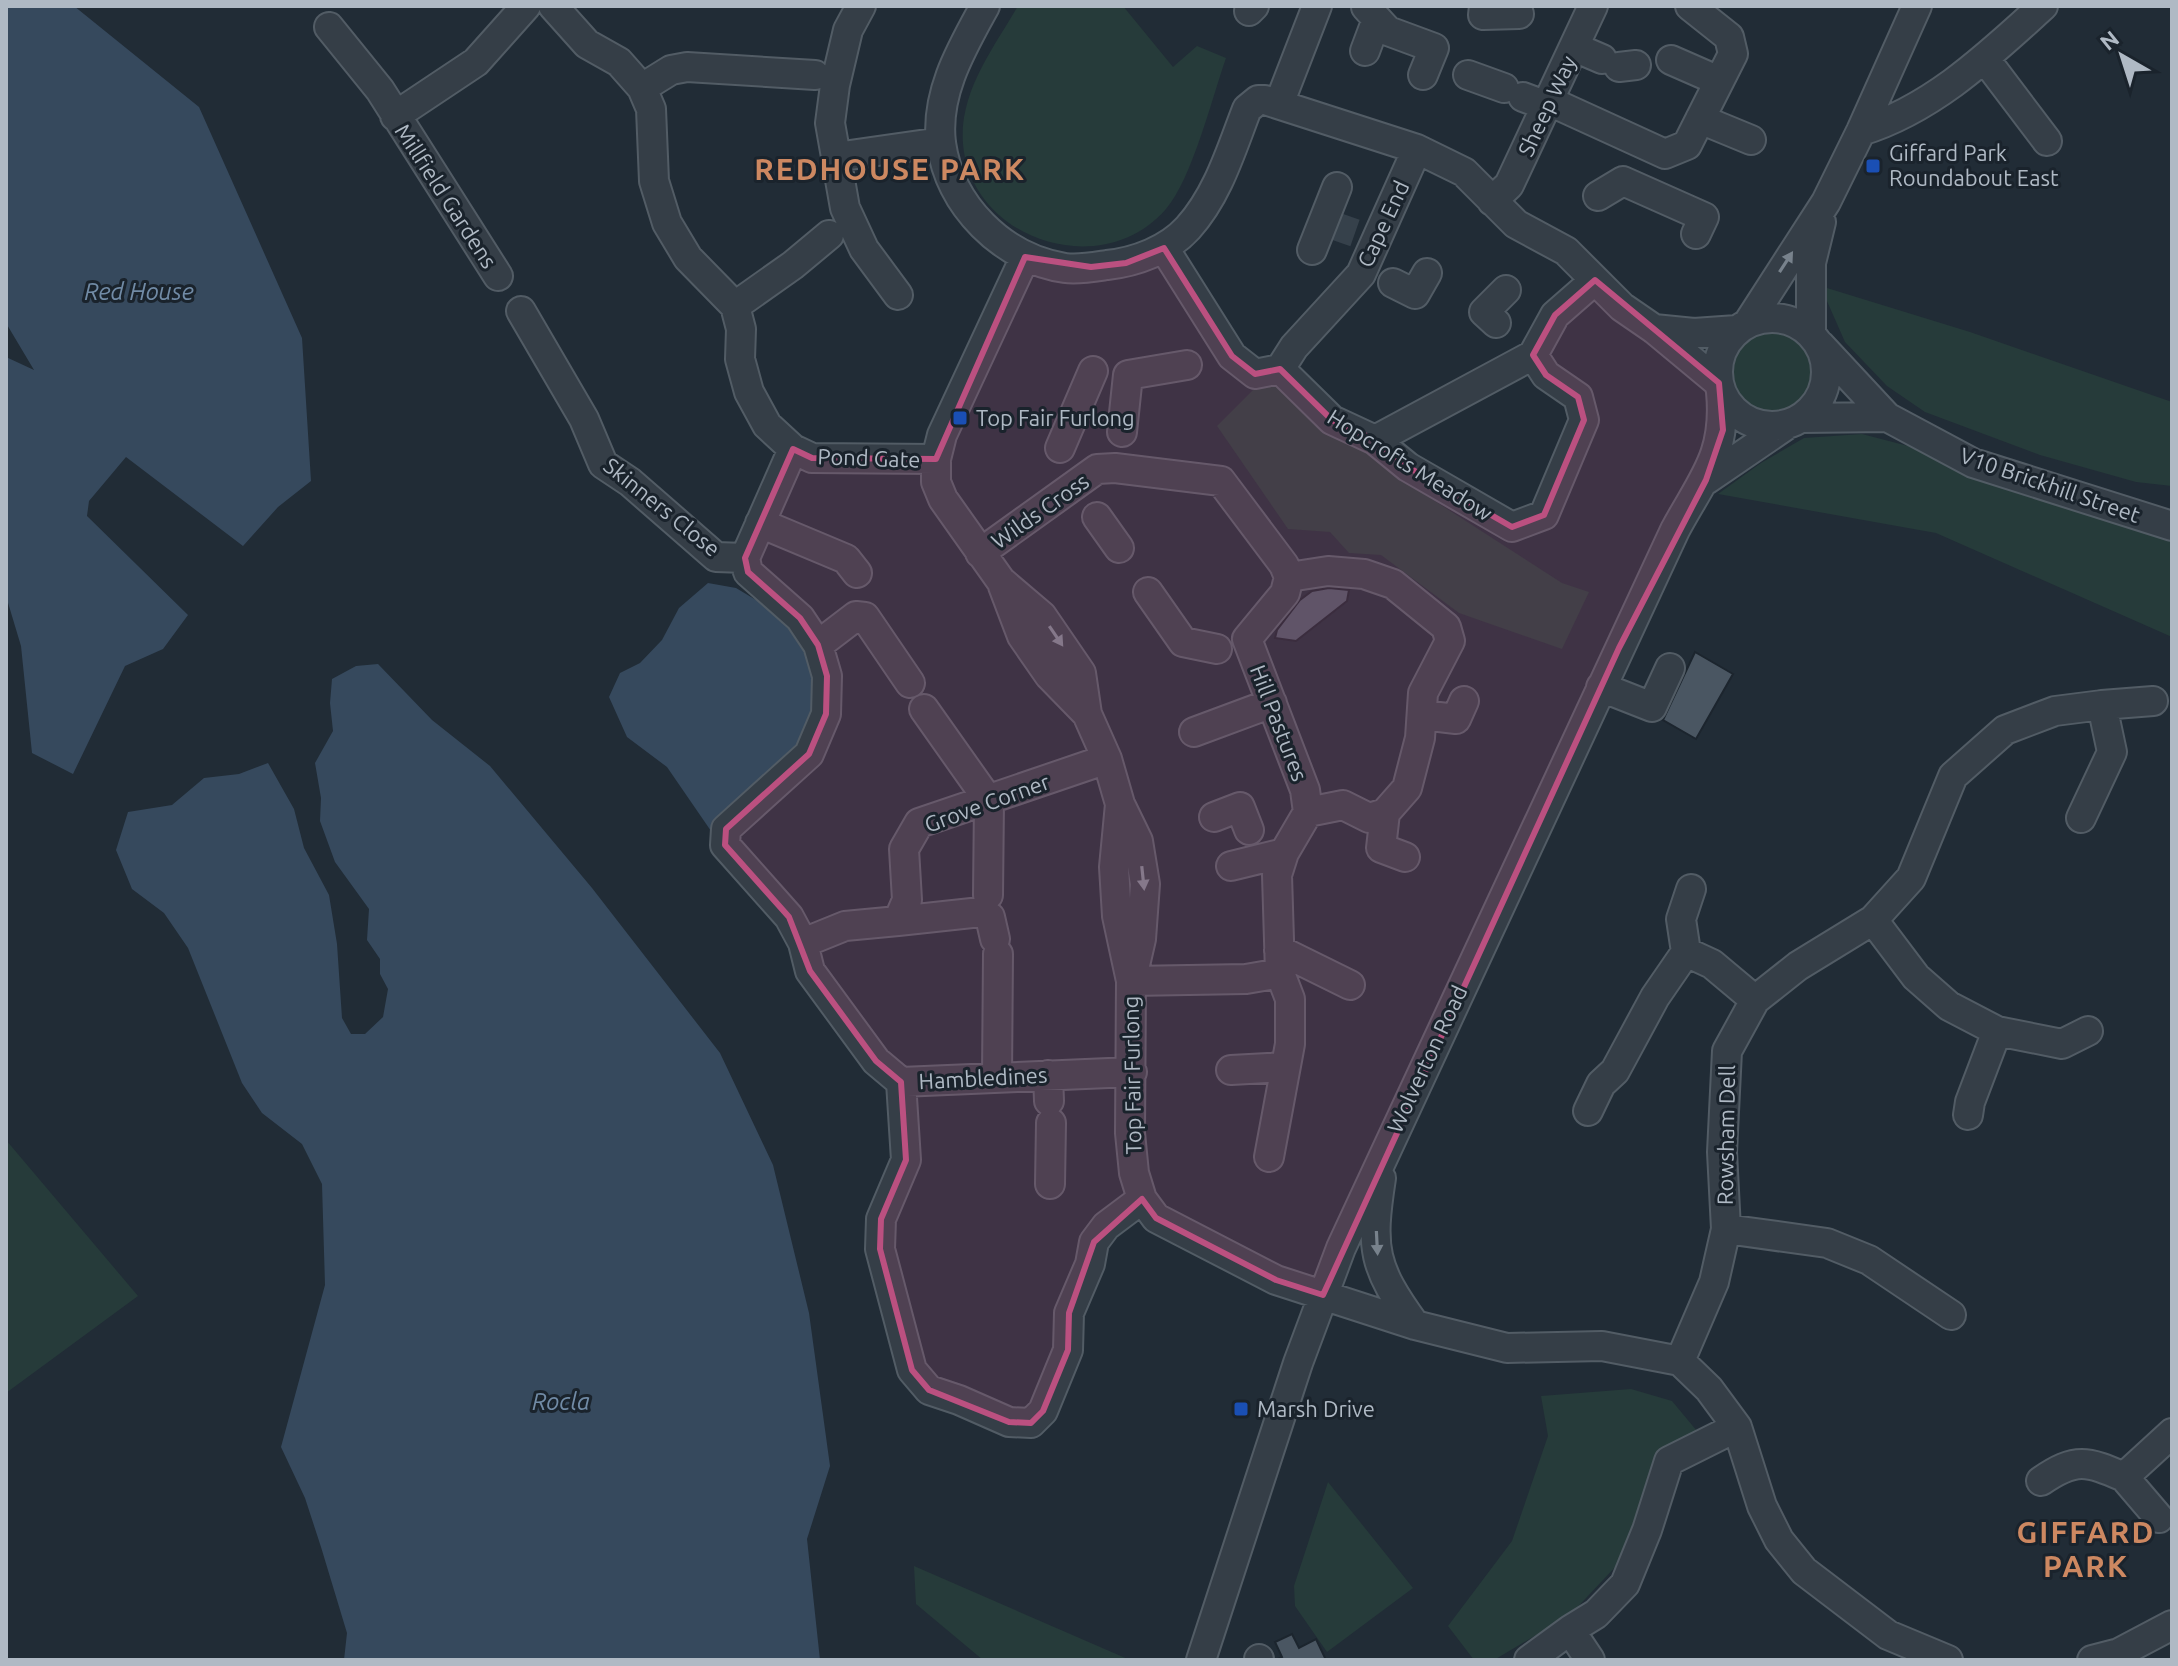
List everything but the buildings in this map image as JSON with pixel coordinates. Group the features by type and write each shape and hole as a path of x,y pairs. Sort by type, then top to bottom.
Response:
{"street":[{"name":"Millfield Gardens","path":"395,116 476,62 526,6"},
{"path":"553,6 587,44 619,62 642,88 651,109 654,181 667,223 688,258 735,306 741,329 740,359 749,392 767,425 793,449"},
{"path":"861,6 848,30 830,123 845,208 864,249 898,295"},
{"path":"985,6 957,59 943,95 941,142 954,188 983,227 1025,257 1066,268 1091,267 1126,263 1164,248 1187,229 1211,198 1247,109 1258,100 1417,149 1464,172 1516,224 1566,251 1622,307 1654,329 1720,387 1729,406 1741,417 1756,424 1772,426 1794,421 1813,407 1822,393 1827,377 1826,360 1815,339 1797,323 1781,318 1764,318 1742,327 1694,333 1654,329"},
{"path":"1279,104 1317,6"},
{"path":"1484,6 1483,15 1519,14"},
{"name":"Sheep Way","path":"1492,201 1509,185 1531,98 1574,47 1593,6"},
{"path":"1468,75 1665,154 1687,145 1733,54 1729,37 1690,6"},
{"path":"1720,387 1720,354 1742,327 1826,202 1917,6"},
{"path":"1861,131 1909,113 1985,59 2043,6"},
{"path":"1365,51 1372,13"},
{"path":"1372,13 1388,31 1434,48 1423,75"},
{"name":"Millfield Gardens","path":"329,27 380,90 498,276"},
{"path":"1574,47 1619,64"},
{"path":"1985,59 2047,141"},
{"path":"1671,60 1719,81"},
{"path":"642,88 671,70 687,67 815,75"},
{"path":"1700,119 1751,140"},
{"path":"836,157 941,142"},
{"name":"Cape End","path":"1280,369 1294,347 1377,275 1348,230 1417,149"},
{"path":"1651,193 1665,154"},
{"path":"1598,196 1623,181 1704,217 1696,234"},
{"path":"1312,250 1348,230 1337,187"},
{"path":"1815,339 1811,263 1826,202"},
{"path":"735,306 829,235"},
{"path":"1164,248 1232,356 1255,374 1280,369"},
{"name":"Top Fair Furlong","path":"1025,257 942,435 936,459 936,482 943,499 1001,581 1042,616 1081,673 1087,714 1107,759 1120,804 1114,867 1117,916 1131,981 1130,1133 1134,1173 1142,1199"},
{"path":"1377,275 1415,294 1427,273"},
{"path":"1375,440 1526,359 1555,315 1595,280"},
{"path":"1506,290 1484,312 1526,359"},
{"name":"Skinners Close","path":"521,311 584,419 603,464 630,482 716,557 746,565"},
{"name":"V10 Brickhill Street","path":"1815,339 1887,417 1973,463 2172,526"},
{"name":"Hopcrofts Meadow","path":"1280,369 1332,420 1375,440 1408,467 1512,527 1544,515 1584,420 1578,397 1526,359"},
{"path":"1118,450 1128,375 1187,365"},
{"path":"1093,371 1079,482 1119,548"},
{"name":"Wolverton Road","path":"1205,1654 1298,1363 1341,1248 1675,530 1706,480 1723,430 1720,387"},
{"name":"V10 Brickhill Street","path":"1794,421 1887,417"},
{"name":"Wolverton Road","path":"1706,480 1794,421"},
{"name":"Pond Gate","path":"746,565 760,523 793,449 812,458 936,459"},
{"name":"Wilds Cross","path":"980,553 1097,469 1118,450 1221,481 1284,565 1289,577"},
{"path":"760,523 846,559 857,573"},
{"name":"Hambledines","path":"746,565 800,618 818,645 827,676 826,714 809,754 726,829 725,845 789,917 803,943 810,971 876,1061 901,1082 997,1077 1049,1100 1132,1072"},
{"path":"1289,577 1328,571 1364,574 1393,584 1446,627 1450,641 1423,693 1420,738 1407,788 1385,813 1369,818 1343,805 1308,812"},
{"name":"Hill Pastures","path":"1269,1157 1290,1044 1290,999 1280,962 1277,875 1262,847 1308,812 1305,790 1272,703 1232,644 1285,593 1289,577"},
{"path":"1148,592 1183,642 1232,644"},
{"path":"818,645 856,616 865,617 910,683"},
{"path":"1601,687 1652,707 1670,668"},
{"path":"1422,715 1456,719 1464,701"},
{"name":"Rowsham Dell","path":"1680,1361 1714,1282 1726,1229 1722,1152 1727,1051 1755,1000 1798,966 1873,920 1911,878 1953,776 2005,730 2055,711 2153,701"},
{"path":"1194,732 1272,703"},
{"path":"2081,818 2112,752 2102,705"},
{"path":"924,709 989,801 988,895"},
{"name":"Grove Corner","path":"898,921 907,900 904,849 919,823 1107,759"},
{"path":"1214,817 1240,807 1262,847 1231,866"},
{"path":"1385,813 1381,848 1405,857"},
{"path":"1588,1111 1601,1084 1615,1071 1655,997 1686,952 1681,919 1691,889"},
{"path":"803,943 845,926 981,912 990,917 996,947 997,1077"},
{"path":"1873,920 1916,977 1949,1006 2011,1034 2062,1044 2088,1031"},
{"path":"1686,952 1712,964 1755,1000"},
{"path":"1131,981 1246,979 1280,962 1350,985"},
{"path":"1968,1115 1970,1102 2011,1034"},
{"path":"1231,1070 1285,1067"},
{"path":"901,1082 906,1160 881,1219 880,1249 912,1370 929,1390 1009,1422 1031,1423 1043,1411 1068,1350 1069,1313 1090,1264 1094,1242 1106,1226 1142,1199 1156,1218 1276,1280 1415,1325 1507,1348 1602,1346 1680,1361 1709,1389 1737,1427 1762,1506 1779,1540 1804,1571 1888,1635 1944,1660"},
{"path":"1049,1100 1050,1184"},
{"path":"1390,1138 1376,1208 1378,1264 1393,1295 1415,1325"},
{"name":"Rowsham Dell","path":"1726,1229 1827,1243 1869,1260 1951,1315"},
{"path":"1529,1660 1596,1614 1625,1584 1647,1530 1669,1461 1737,1427"},
{"path":"2124,1477 2172,1433"},
{"path":"2041,1481 2066,1465 2089,1463 2124,1477 2159,1518"},
{"path":"2111,1658 2172,1625"},
{"path":"1570,1630 1590,1660"}],"highlighted area":[{"path":"1164,248 1232,356 1255,374 1280,369 1332,420 1375,440 1408,467 1512,527 1544,515 1584,420 1578,397 1546,375 1533,355 1555,315 1595,280 1719,383 1721,392 1723,430 1706,480 1619,648 1323,1295 1276,1280 1156,1218 1142,1199 1094,1242 1069,1313 1068,1350 1043,1411 1031,1423 1009,1422 929,1390 912,1370 880,1249 881,1219 906,1160 901,1082 876,1061 810,971 789,917 725,845 726,829 809,754 826,714 827,676 818,645 800,618 748,572 745,558 793,449 812,458 936,459 1025,257 1091,267 1126,263"}],"green space":[{"path":"1018,6 1123,6 1173,67 1197,46 1226,58 1200,137 1175,196 1166,209 1139,231 1108,244 1076,246 1044,240 1014,226 989,205 971,177 963,144 966,107 980,72"},
{"path":"1827,288 1970,332 2172,402 2172,486 2136,482 2040,455 1925,412 1887,386 1845,342 1823,292"},
{"path":"1773,329 1789,332 1802,341 1811,354 1814,370 1811,386 1802,399 1789,408 1773,411 1757,408 1744,399 1735,386 1732,370 1735,354 1744,341 1757,332"},
{"path":"1270,373 1393,474 1562,583 1589,592 1562,649 1459,613 1381,555 1349,553 1330,532 1288,529 1217,426"},
{"path":"1862,434 1973,463 2172,526 2172,637 1936,533 1718,494 1761,463 1804,438"},
{"path":"6,1140 138,1296 6,1393"},
{"path":"1631,1389 1672,1401 1697,1431 1657,1455 1619,1563 1570,1615 1494,1660 1474,1660 1448,1626 1512,1541 1548,1436 1541,1396"},
{"path":"1328,1482 1413,1588 1327,1652 1295,1606 1294,1586"},
{"path":"914,1566 1130,1660 983,1660 916,1604"}],"water":[{"name":"Red House","path":"6,6 74,6 199,107 302,338 311,481 278,507 243,546 126,457 89,501 87,516 188,615 163,649 125,666 73,774 32,753 21,646 6,596 6,357 34,370 6,323"},
{"path":"708,583 736,588 788,619 820,664 820,710 788,768 711,831 667,767 627,737 609,697 620,673 640,663 662,640 679,608"},
{"name":"Rocla","path":"378,664 432,720 490,766 592,888 720,1053 773,1165 809,1313 830,1466 807,1539 820,1660 344,1660 347,1633 305,1498 281,1447 325,1285 322,1184 302,1144 262,1113 242,1083 188,948 164,913 132,889 116,850 128,812 172,805 204,778 239,774 268,763 294,809 304,848 329,895 337,944 342,1018 351,1034 365,1034 383,1017 388,989 380,974 380,959 367,940 369,909 335,862 320,821 321,798 315,763 333,731 330,703 332,679 356,666"}],"tunnel":[{"path":"1335,226 1355,233"}],"place":[{"name":"Giffard Park Roundabout East","path":"1873,166"},
{"name":"Top Fair Furlong","path":"960,418"},
{"name":"Marsh Drive","path":"1241,1409"}],"district":[{"name":"REDHOUSE PARK","path":"890,170"},
{"name":"GIFFARD PARK","path":"2086,1550"}]}
